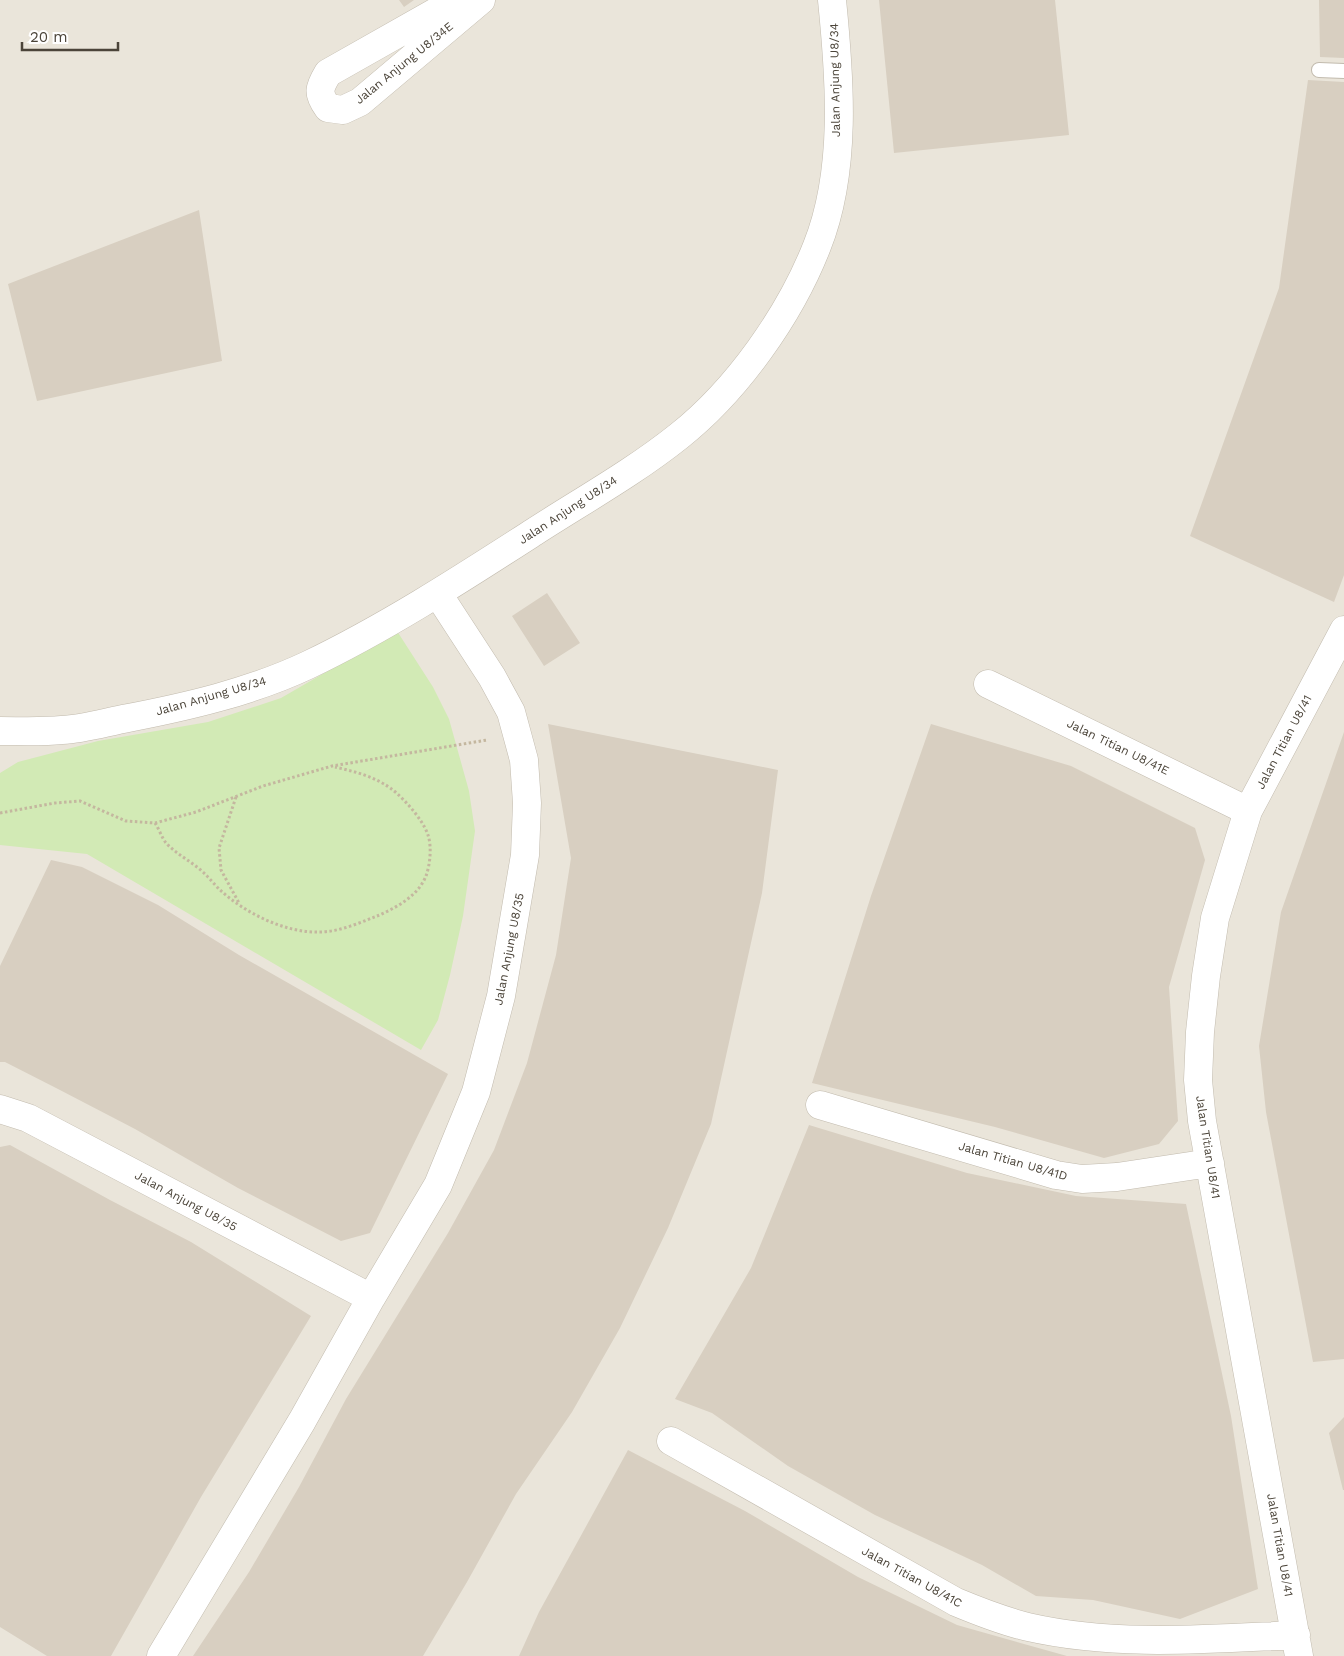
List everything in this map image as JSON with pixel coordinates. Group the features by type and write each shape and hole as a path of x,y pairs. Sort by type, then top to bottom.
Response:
{"street":[{"name":"Jalan Anjung U8/34E","path":"457,0 328,73 320,85 321,98 328,108 342,110 360,102 482,0"},
{"name":"Jalan Anjung U8/34","path":"0,731 64,730 151,713 256,685 307,665 438,594 667,444 705,413 734,383 795,295 817,246 830,206 836,167 838,110 836,44 832,0"},
{"name":"Jalan Anjung U8/35","path":"161,1656 302,1421 370,1298 438,1185 476,1092 499,1006 525,855 527,803 524,760 511,712 492,677 438,594"},
{"name":"Jalan Titian U8/41","path":"1298,1646 1202,1121 1198,1080 1200,1032 1215,918 1248,811 1344,631"},
{"name":"Jalan Titian U8/41E","path":"988,684 1248,811"},
{"name":"Jalan Titian U8/41D","path":"820,1106 1056,1175 1082,1179 1117,1177 1210,1163"},
{"name":"Jalan Anjung U8/35","path":"0,1109 28,1118 370,1298"},
{"name":"Jalan Titian U8/41C","path":"671,1442 956,1602 991,1616 1037,1628 1088,1637 1298,1646"}],"lane":[{"path":"1319,70 1344,71"}],"path":[{"path":"0,813 55,802 80,801 126,821 156,823 196,812 263,786 332,766 518,735"},
{"path":"156,823 166,842 203,872 221,891 269,922 291,929 320,932 350,926 391,910 411,896 426,877 430,858 428,835 418,817 386,784 363,774 332,766"},
{"path":"236,796 219,848 221,870 239,904"}],"shaded area":[{"path":"0,0 1344,0 1344,1656 0,1656"}],"green space":[{"path":"397,631 433,687 449,719 469,791 475,831 463,916 450,975 438,1020 421,1050 87,854 0,845 0,773 18,762 98,741 208,722 281,698"}],"building":[{"path":"399,0 414,0 404,7"},
{"path":"879,0 1055,0 1069,135 894,153"},
{"path":"1319,0 1344,0 1344,58 1320,57"},
{"path":"1308,80 1344,82 1344,575 1334,602 1190,536 1279,288"},
{"path":"199,210 222,361 37,401 8,284"},
{"path":"547,593 580,643 544,666 512,616"},
{"path":"548,724 778,770 762,893 711,1124 668,1228 620,1328 572,1412 516,1494 423,1656 193,1656 249,1572 299,1487 346,1399 448,1233 494,1150 527,1063 556,955 571,858"},
{"path":"931,724 1071,766 1195,828 1205,860 1169,987 1178,1121 1159,1144 1104,1158 995,1127 812,1083 871,896"},
{"path":"1344,732 1344,1359 1313,1362 1266,1112 1259,1046 1281,912"},
{"path":"51,860 82,867 158,905 239,955 448,1074 370,1233 341,1241 238,1188 135,1129 5,1062 0,1062 0,966"},
{"path":"809,1125 967,1173 1076,1196 1186,1204 1231,1416 1258,1589 1180,1619 1093,1600 1036,1596 982,1565 875,1515 788,1466 712,1413 675,1399 751,1268"},
{"path":"10,1145 191,1242 311,1316 201,1497 111,1656 47,1656 0,1627 0,1147"},
{"path":"1344,1417 1344,1490 1343,1490 1329,1433"},
{"path":"628,1450 745,1511 858,1577 957,1625 1067,1656 519,1656 539,1612"}]}
